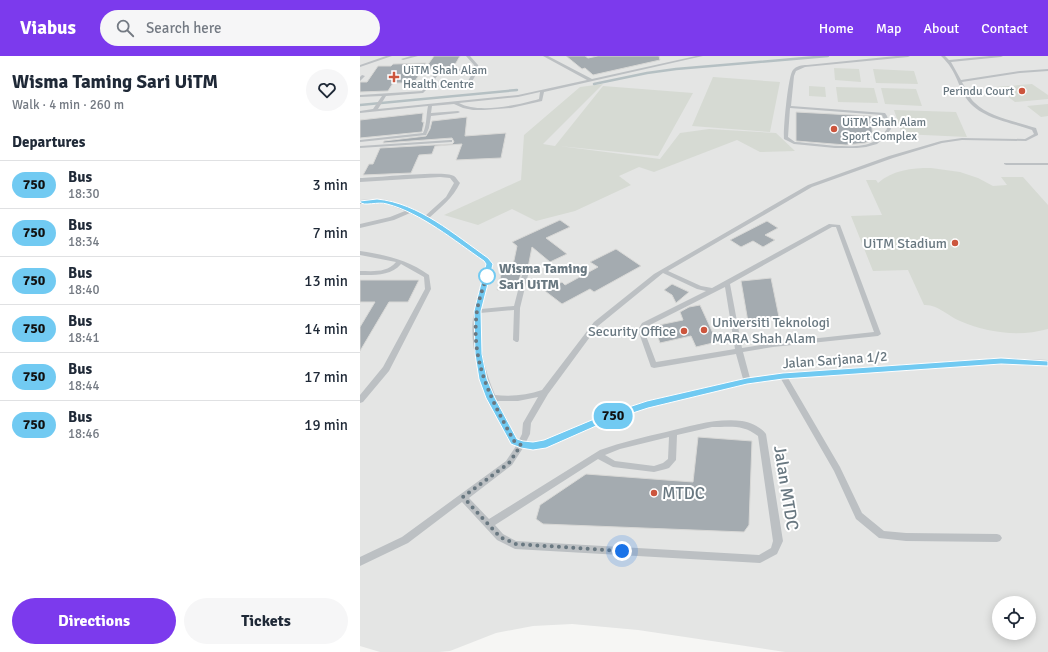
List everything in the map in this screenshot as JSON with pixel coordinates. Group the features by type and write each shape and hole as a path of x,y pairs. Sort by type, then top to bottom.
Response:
{"street":[{"path":"360,66 390,56"},
{"path":"402,59 416,56"},
{"path":"468,56 476,65 477,69"},
{"path":"544,56 591,80"},
{"path":"360,112 506,98 701,56"},
{"path":"789,107 878,113 885,116 889,129 882,138 873,144 861,147 794,143 786,138 792,73 798,68 813,65 908,56"},
{"path":"360,562 405,540 509,463 521,445 526,434 527,423 545,392 596,324 663,271 810,186 892,157 941,142 962,139 1026,140 1036,134 1034,129 982,110 974,104 950,61 943,56"},
{"path":"950,61 1001,56"},
{"path":"428,88 467,85 477,69"},
{"path":"360,96 420,93 428,88 439,71 477,69"},
{"path":"961,81 1020,72 1048,70"},
{"path":"360,80 363,76"},
{"path":"456,103 474,109 500,107 541,100 542,91"},
{"path":"374,111 385,95"},
{"path":"360,141 424,134 428,129 428,115 430,106"},
{"path":"428,115 458,112"},
{"path":"360,146 450,141"},
{"path":"1006,164 1048,164"},
{"path":"360,180 440,175 452,177 457,183 452,192 426,218"},
{"path":"360,202 388,202 426,218 486,259 490,264 477,311 478,354 483,379 491,398 514,441 521,445"},
{"path":"360,226 402,217 410,212"},
{"path":"837,225 878,334 739,350 654,364 642,333 642,328 727,283 828,226 837,225"},
{"path":"360,253 384,256 413,265 427,276 428,289 386,369 360,400"},
{"path":"360,273 388,272 396,268 400,261"},
{"path":"516,340 517,308 526,271"},
{"path":"663,271 699,288 712,290"},
{"path":"727,283 739,350 747,381"},
{"path":"477,311 517,308"},
{"name":"Jalan Sarjana 1/2","path":"521,445 533,446 546,444 602,420 647,404 747,381 783,376 1001,361 1048,363"},
{"path":"783,376 837,469 859,516 882,534 906,537 996,538"},
{"path":"491,398 518,400 530,398 545,392"},
{"name":"Jalan MTDC","path":"463,497 500,537 516,544 760,558 774,551 778,540 762,434 754,428 743,424 712,424 619,446 598,455 488,524"},
{"path":"598,455 613,464 654,469 666,466 672,460 673,433"}],"shaded area":[{"name":"Universiti Teknologi MARA Shah Alam","path":"360,56 1048,56 1048,652 785,652 638,630 572,624 533,626 496,633 450,651 380,652 360,646"},
{"path":"834,68 859,69 861,82 835,80"},
{"path":"873,69 914,71 918,84 876,83"},
{"path":"713,77 780,82 770,132 692,126"},
{"path":"603,84 543,144 555,146 603,86 693,93 658,156 559,146 660,159 680,133 709,129 776,133 795,151 760,152 737,140 654,172 639,167 619,176 631,185 575,211 536,221 512,209 478,225 444,215 521,180 524,135 580,87"},
{"name":"Perindu Court","path":"1032,84 1048,95 1048,99 1015,102 995,87"},
{"path":"809,86 825,87 826,97 809,96"},
{"path":"836,87 874,88 878,103 838,102"},
{"path":"881,88 916,89 922,106 885,104"},
{"path":"1048,104 1048,116 1041,117 1027,106"},
{"path":"894,110 956,112 967,137 902,134"},
{"name":"UiTM Stadium","path":"931,168 960,172 978,178 993,186 1007,185 1001,177 1023,177 1048,205 1048,329 1026,333 1015,333 993,331 971,325 956,319 938,308 924,305 908,270 873,271 851,216 882,215 866,180 876,180 878,183 890,175 903,171"}],"building":[{"path":"434,56 460,56 453,68 424,70"},
{"path":"566,56 585,56 588,58 598,56 659,56 660,60 593,75 585,68 582,69"},
{"name":"UiTM Shah Alam Health Centre","path":"426,63 414,83 393,83 388,91 360,92 360,82 367,82 378,66"},
{"name":"UiTM Shah Alam Sport Complex","path":"796,112 871,116 873,140 865,143 846,145 796,141"},
{"path":"423,113 422,122 424,122 422,132 360,138 360,120"},
{"path":"467,117 465,136 506,133 501,158 456,160 462,144 435,146 432,154 419,155 411,173 363,175 369,164 373,164 380,148 452,144 454,142 452,138 383,143 384,141 426,136 432,121"},
{"path":"560,220 570,227 546,238 567,254 550,262 532,247 528,268 522,271 516,289 497,290 502,271 512,270 517,246 512,242"},
{"path":"767,221 778,228 765,235 775,240 763,247 753,241 741,247 730,240"},
{"path":"616,249 641,266 594,292 590,289 562,304 545,291 562,282 565,285 598,267 590,262"},
{"path":"771,278 779,317 762,317 763,321 748,322 741,281"},
{"path":"360,280 419,280 408,302 389,302 360,351 360,327 375,302 360,302"},
{"path":"672,284 689,292 676,303 672,295 664,290"},
{"name":"Security Office","path":"700,305 717,342 696,347 691,336 660,343 654,326 683,320 680,312 689,307"},
{"name":"MTDC","path":"698,437 752,441 749,525 744,532 543,524 536,519 540,505 586,474 693,482"}],"waterway":[{"path":"594,84 647,73 676,69 828,56"},
{"path":"360,105 517,90"}],"bus line":[{"name":"750","path":"360,202 388,202 426,218 486,259 490,264 477,311 478,354 483,379 491,398 514,441 521,445 533,446 546,444 602,420 647,404 747,381 783,376 1001,361 1048,363"}],"place":[{"name":"UiTM Shah Alam Health Centre","path":"394,77"},
{"name":"Perindu Court","path":"1022,91"},
{"name":"UiTM Shah Alam Sport Complex","path":"834,129"},
{"name":"UiTM Stadium","path":"955,243"},
{"name":"Wisma Taming Sari UiTM","path":"487,276"},
{"name":"Universiti Teknologi MARA Shah Alam","path":"704,330"},
{"name":"Security Office","path":"684,331"},
{"name":"MTDC","path":"654,493"}],"route":[{"path":"487,276 489,270 477,311 478,354 483,379 491,398 514,441 521,445 509,463 463,497 500,537 516,544 622,551"}]}
